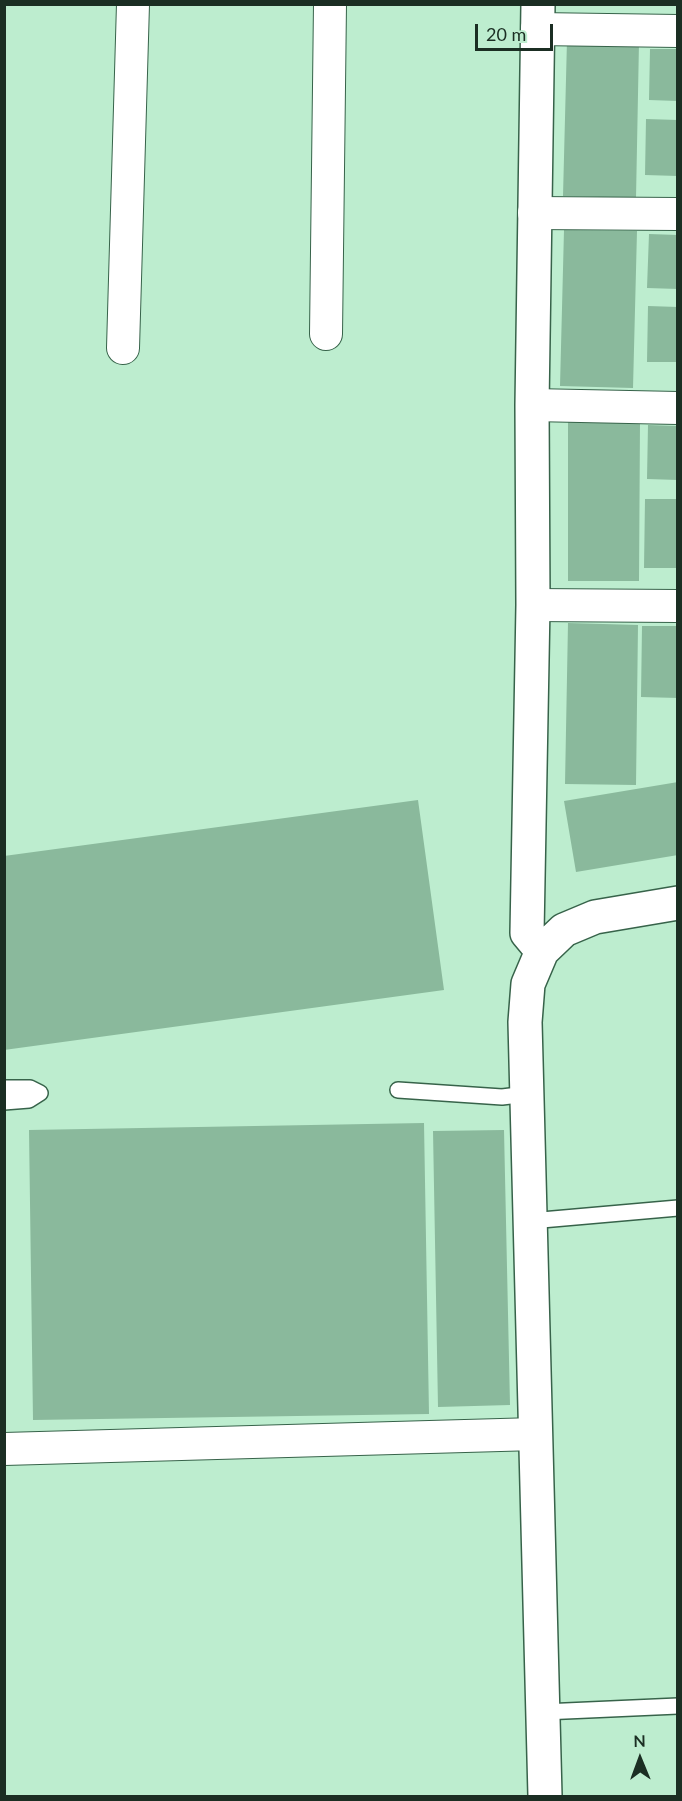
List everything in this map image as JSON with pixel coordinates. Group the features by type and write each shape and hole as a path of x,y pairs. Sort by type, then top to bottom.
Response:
{"street":[{"path":"123,348 133,4"},
{"path":"326,334 330,4"},
{"path":"542,951 527,933 533,605 532,405 538,17 678,31"},
{"path":"534,213 678,214"},
{"path":"532,405 678,408"},
{"path":"533,605 678,606"},
{"path":"545,1797 525,1022 528,984 542,951 564,930 595,916 678,903"},
{"path":"4,1449 536,1434"}],"lane":[{"path":"4,1088 30,1088 40,1093 29,1100 4,1102"},
{"path":"398,1090 502,1097 527,1094"},
{"path":"530,1221 678,1208"},
{"path":"543,1712 678,1707"}],"building":[{"path":"567,40 639,42 636,198 563,196"},
{"path":"650,49 678,49 678,101 649,100"},
{"path":"646,119 678,120 678,176 645,175"},
{"path":"564,230 637,231 633,388 560,386"},
{"path":"649,234 678,235 678,289 647,288"},
{"path":"648,306 678,307 678,362 647,362"},
{"path":"568,422 640,422 639,581 568,581"},
{"path":"648,425 678,426 678,480 647,479"},
{"path":"645,499 678,499 678,568 644,568"},
{"path":"568,623 638,625 636,785 565,784"},
{"path":"642,626 678,626 678,698 641,697"},
{"path":"678,782 678,855 576,872 564,801"},
{"path":"418,800 444,990 4,1050 4,856"},
{"path":"424,1123 429,1414 33,1420 29,1130"},
{"path":"504,1130 510,1405 438,1407 433,1131"}]}
